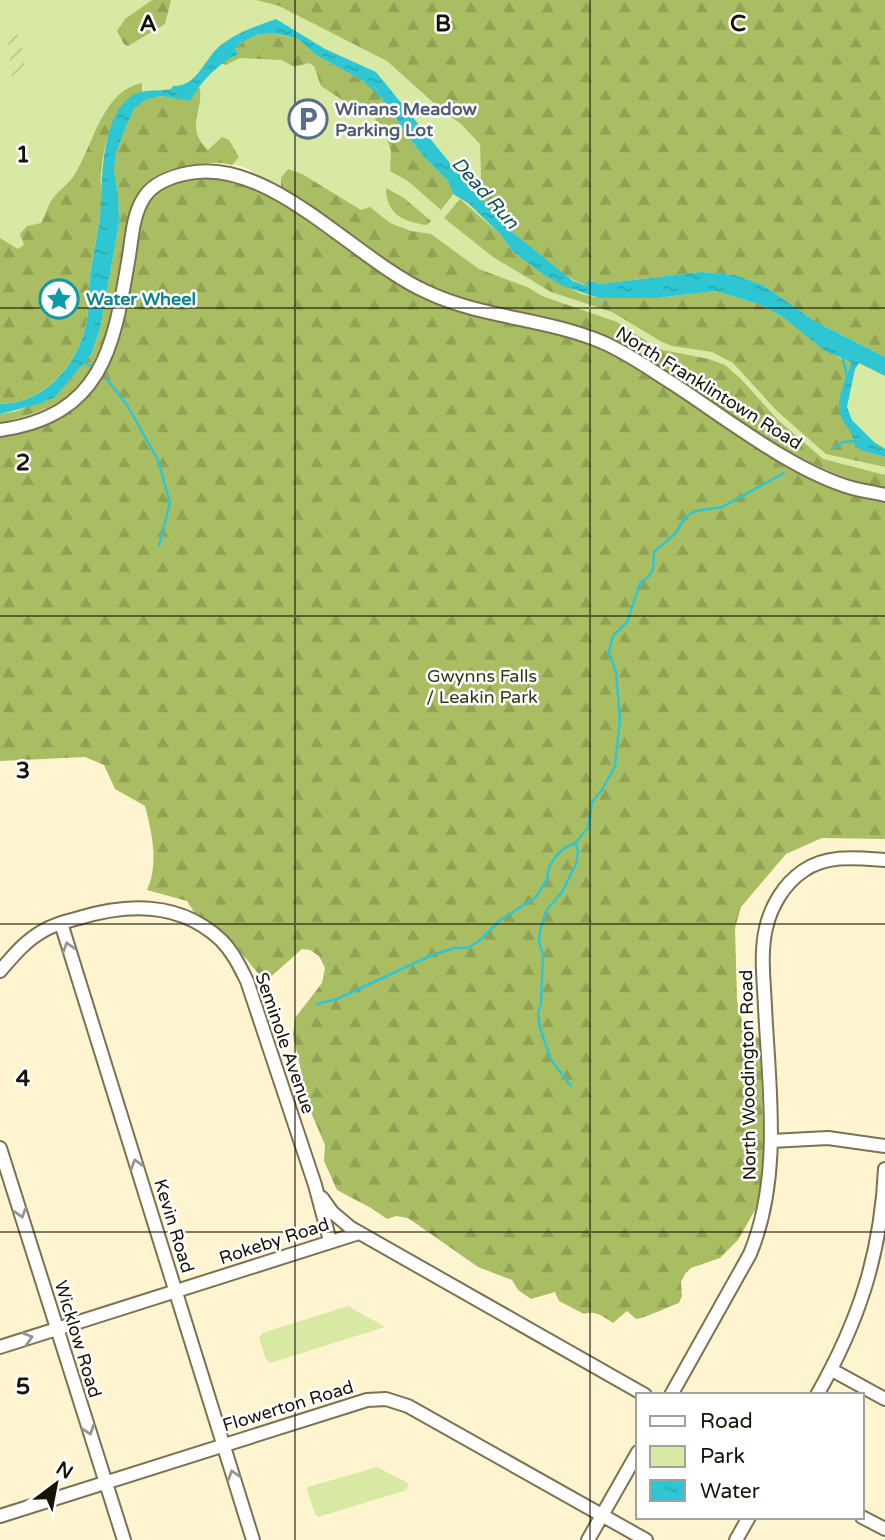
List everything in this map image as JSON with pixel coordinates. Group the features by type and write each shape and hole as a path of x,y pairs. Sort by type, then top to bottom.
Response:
{"street":[{"name":"North Franklintown Road","path":"0,430 30,423 60,411 83,393 93,381 114,337 135,219 145,196 153,188 176,176 203,171 227,172 248,178 275,192 396,275 426,292 471,307 559,327 602,342 644,365 787,459 850,487 885,495"},
{"name":"North Woodington Road","path":"672,1393 742,1269 756,1239 767,1196 771,1141 763,943 771,910 791,881 804,870 819,863 853,858 885,860"},
{"name":"Seminole Avenue","path":"0,971 32,938 61,923 100,912 146,907 179,914 220,940 231,952 247,981 315,1185 330,1241"},
{"name":"Kevin Road","path":"61,923 254,1540"},
{"path":"771,1141 828,1138 885,1146"},
{"name":"Wicklow Road","path":"0,1148 4,1175 57,1329 124,1540"},
{"path":"818,1393 832,1370 861,1306 874,1259 883,1207 885,1169"},
{"name":"Rokeby Road","path":"315,1185 332,1212 359,1233 641,1393"},
{"name":"Rokeby Road","path":"0,1347 359,1233"},
{"path":"832,1370 885,1399"},
{"name":"Flowerton Road","path":"0,1517 367,1400 386,1399 408,1406 646,1540"},
{"path":"588,1540 636,1456"},
{"path":"864,1518 885,1529"},
{"path":"736,1540 747,1519"}],"green space":[{"path":"0,0 885,0 885,487 845,478 787,451 676,376 604,336 560,320 455,296 401,271 280,187 244,167 224,163 200,163 165,170 141,190 129,217 117,297 48,408 0,422"},
{"path":"152,0 171,0 165,24 128,46 124,44 117,31 125,19"},
{"path":"256,0 885,0 885,357 816,322 763,285 735,275 700,272 600,284 589,280 588,286 573,280 528,247 478,196 481,174 480,144 460,123 446,114 387,61 279,6"},
{"path":"9,33 20,35 16,42 21,45 24,69 12,78 8,39"},
{"path":"271,33 298,39 316,55 376,88 406,134 448,181 453,194 441,210 408,181 390,171 391,151 375,117 356,109 321,86 314,66 309,63 294,67 282,60 240,58 226,65 221,63 237,54 235,49 247,39"},
{"path":"142,83 142,92 124,104 117,114 104,150 101,206 90,275 88,315 80,343 65,369 43,390 15,402 0,404 0,238 18,249 24,245 20,234 27,226 41,223 51,200 75,174 108,107 128,88"},
{"path":"199,86 200,102 196,125 201,142 208,150 222,137 229,140 239,157 232,165 208,163 171,169 154,177 144,186 135,198 130,212 114,315 97,362 80,386 60,401 37,412 0,422 0,414 14,412 54,397 91,355 100,329 119,223 114,170 116,153 134,109 145,100 160,96 190,101"},
{"path":"288,169 302,174 361,210 370,207 390,223 411,231 431,234 479,269 527,287 542,296 617,322 658,349 709,359 725,365 778,420 823,459 885,475 885,487 844,477 782,447 636,352 587,328 470,300 429,285 363,246 281,187 281,178"},
{"name":"Gwynns Falls / Leakin Park","path":"187,177 231,177 284,202 418,293 598,344 638,365 789,463 885,499 885,839 822,838 786,854 741,907 735,928 737,1001 743,1025 760,1039 764,1158 759,1203 738,1240 720,1258 691,1268 685,1274 681,1282 682,1296 679,1303 651,1315 636,1319 627,1311 613,1323 603,1316 584,1314 559,1301 555,1292 531,1299 518,1290 512,1280 478,1267 408,1218 396,1216 387,1219 337,1190 324,1161 325,1145 310,1110 293,1035 295,1018 322,983 325,968 319,956 310,950 302,949 265,982 226,934 194,912 187,901 147,890 153,859 152,838 145,806 115,789 104,765 85,757 0,761 0,434 86,395 103,374 116,346 125,313 139,228 149,199 163,186"},
{"path":"386,188 404,198 431,221 427,225 403,219 389,204"},
{"path":"460,199 501,235 513,252 544,275 581,294 599,298 657,298 716,291 761,305 784,318 839,358 851,362 841,410 848,427 866,452 885,457 885,467 826,454 777,411 733,363 712,352 662,342 612,312 551,292 493,257 444,218"},
{"path":"348,1306 385,1327 270,1363 266,1360 259,1338 262,1333"},
{"path":"377,1467 408,1483 407,1490 318,1517 315,1514 308,1487"}],"water":[{"name":"Dead Run","path":"276,19 325,49 376,72 507,228 573,281 587,286 588,280 600,284 700,272 735,275 763,285 816,322 885,357 885,376 859,363 855,369 847,407 852,420 885,449 885,457 855,447 852,434 841,417 840,397 851,362 825,351 784,318 761,305 716,291 657,298 599,298 563,286 513,252 501,235 468,203 453,194 448,181 406,134 376,88 316,55 298,39 271,33 257,35 240,43 235,49 238,54 211,74 190,101 160,96 145,100 134,109 116,153 114,170 119,223 100,329 91,355 55,397 0,414 0,404 30,397 55,381 65,370 80,344 88,316 90,276 99,221 106,146 109,131 121,106 140,92 171,89 189,82 221,45 241,33"}],"waterway":[{"name":"Dead Run","path":"364,80 387,102"},
{"name":"Dead Run","path":"843,358 847,376"},
{"path":"82,361 91,366"},
{"path":"106,378 127,405 158,460 170,503 159,545"},
{"path":"833,448 843,442 856,441"},
{"path":"317,1004 337,999 432,955 454,948 467,948 478,942 499,921 536,897 557,855 575,843 588,828 592,802 615,766 620,719 616,673 609,651 613,636 627,622 640,583 652,570 654,552 676,533 686,516 696,511 722,507 784,473"},
{"path":"571,1086 551,1060 540,1028 538,1014 543,954 539,942 546,911 562,892 576,864 576,844"}],"place":[{"name":"Winans Meadow Parking Lot","path":"308,119"},
{"name":"Water Wheel","path":"59,299"}]}
